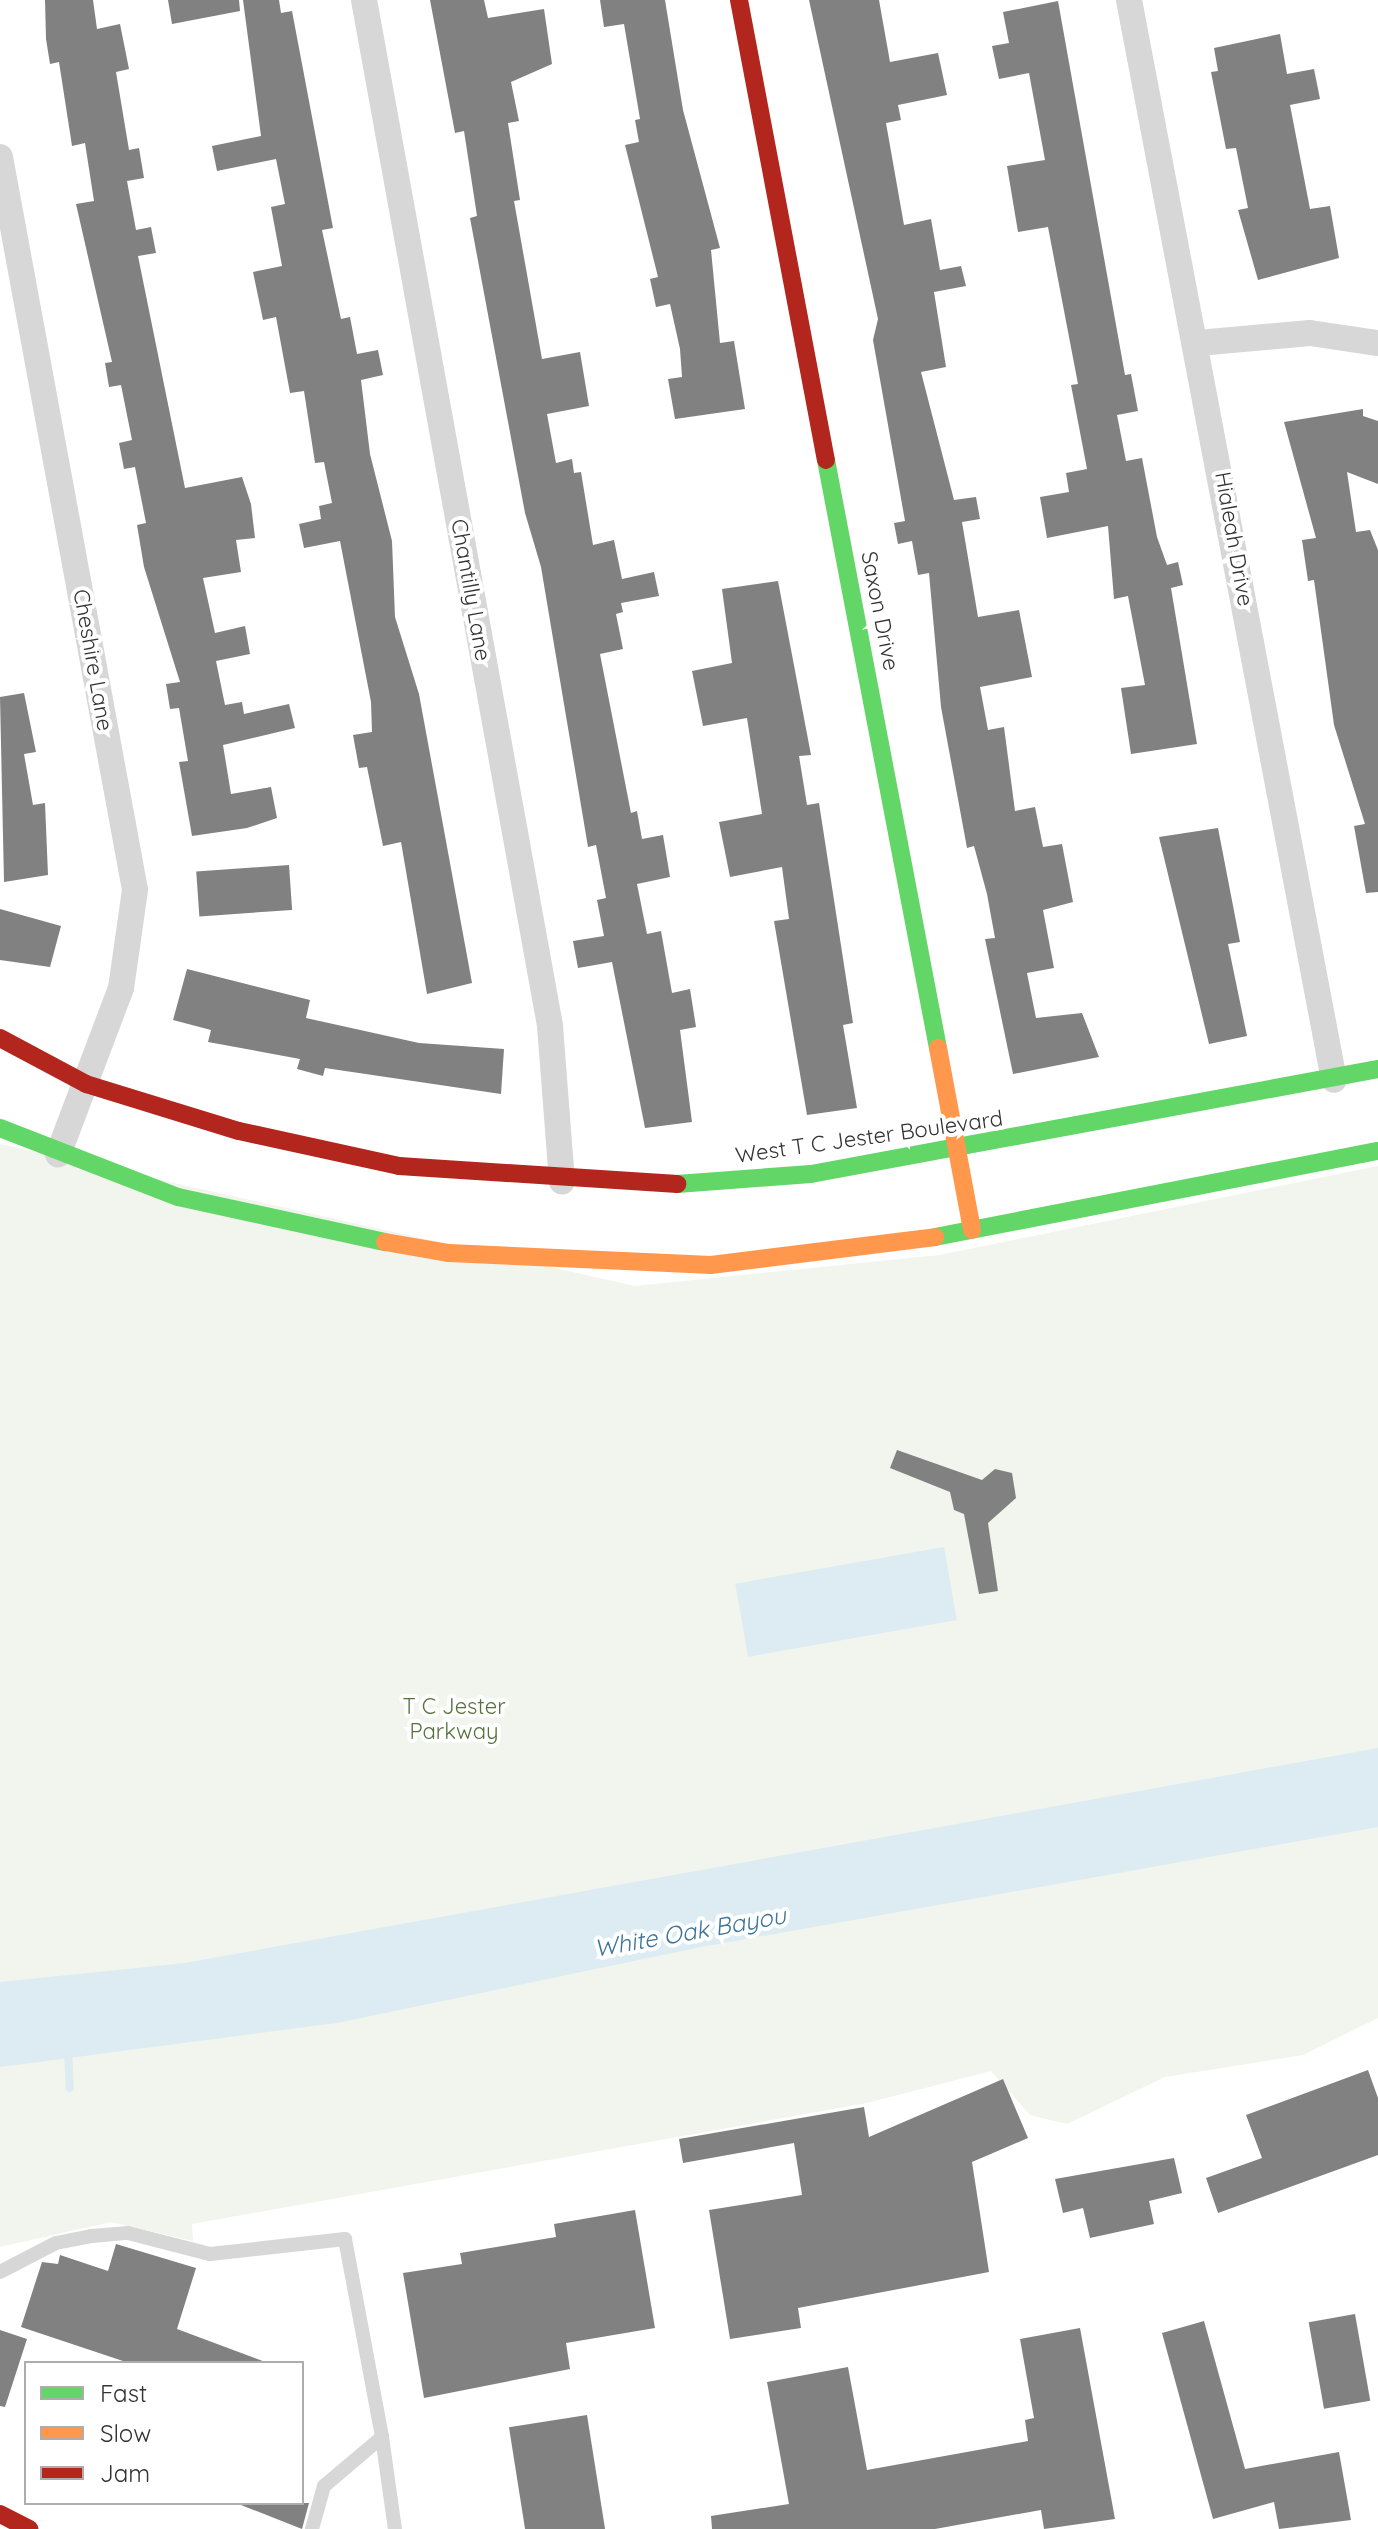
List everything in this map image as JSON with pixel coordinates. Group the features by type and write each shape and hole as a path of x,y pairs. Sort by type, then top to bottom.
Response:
{"main road":[{"name":"Saxon Drive","path":"739,0 972,1230"},
{"name":"West T C Jester Boulevard","path":"0,1038 86,1084 239,1131 399,1166 562,1182 705,1183 959,1151 1378,1069"},
{"path":"0,1128 58,1155 192,1201 449,1253 711,1265 972,1230 1378,1151"},
{"path":"0,2514 29,2529"}],"street":[{"name":"Chantilly Lane","path":"364,0 550,1026 562,1182"},
{"name":"Hialeah Drive","path":"1129,0 1198,343 1334,1080"},
{"name":"Cheshire Lane","path":"0,157 135,890 121,988 58,1155"},
{"path":"1198,343 1310,333 1378,343"}],"lane":[{"path":"0,2272 56,2243 92,2236 128,2233 210,2254 345,2239 382,2437 395,2529"},
{"path":"312,2529 324,2486 382,2437"}],"green space":[{"name":"T C Jester Parkway","path":"0,1144 635,1286 939,1255 1378,1166 1378,2018 1303,2055 1165,2077 1067,2124 1030,2115 991,2071 867,2103 192,2224 193,2241 111,2222 0,2247"}],"water":[{"path":"944,1547 957,1620 748,1657 735,1584"},
{"name":"White Oak Bayou","path":"1378,1748 1378,1827 701,1947 337,2023 0,2067 0,1982 185,1963"}],"building":[{"path":"45,0 93,0 97,29 120,24 129,69 116,72 129,150 139,148 144,178 127,181 136,230 151,227 156,253 138,256 185,488 242,477 251,504 255,538 236,540 241,572 203,578 215,633 245,626 250,654 216,661 225,705 242,702 244,714 289,704 295,728 223,745 231,794 271,787 277,818 247,828 192,836 179,762 188,761 179,708 170,709 166,684 180,682 144,567 137,525 146,523 135,467 124,469 119,443 132,440 121,385 109,387 105,363 112,362 76,204 94,201 85,143 72,146 59,62 50,64"},
{"path":"168,0 239,0 240,11 172,24"},
{"path":"243,0 279,0 281,13 292,11 333,228 322,230 341,319 350,317 357,354 378,350 383,375 361,380 370,454 392,541 395,617 419,694 472,983 427,994 401,842 383,846 367,767 359,768 353,735 372,732 371,702 340,541 304,548 299,524 321,519 319,506 332,503 324,462 315,463 304,391 290,393 276,317 263,320 253,272 282,266 271,207 285,204 276,159 217,171 212,146 261,136"},
{"path":"430,0 484,0 488,18 544,9 552,64 511,82 519,121 508,123 520,200 514,201 542,359 580,352 589,406 547,414 556,463 572,459 574,473 581,472 593,545 614,540 622,579 654,572 659,596 621,603 623,612 616,614 623,649 600,654 631,813 637,811 642,839 663,835 670,877 637,884 647,934 661,931 672,993 690,989 696,1027 680,1030 692,1122 645,1128 612,962 578,968 573,941 604,936 597,900 606,898 596,845 588,847 541,567 525,513 470,218 477,216 464,131 455,133"},
{"path":"600,0 665,0 683,110 720,248 711,250 720,343 734,341 745,409 675,419 668,379 682,377 680,349 670,304 656,307 650,279 658,277 625,145 639,142 635,120 640,119 624,24 604,27"},
{"path":"809,0 879,0 890,62 938,53 947,95 898,105 901,120 886,123 904,225 931,219 940,270 961,266 966,286 934,292 946,367 921,372 954,500 976,497 980,519 962,522 978,617 1019,610 1032,677 980,687 988,730 1004,727 1015,811 1035,807 1043,847 1062,844 1073,902 1043,910 1054,968 1027,973 1036,1018 1082,1013 1099,1057 1013,1074 985,939 995,938 987,894 974,846 967,848 941,707 929,573 918,575 912,541 898,544 894,523 905,521 873,340 878,319"},
{"path":"1058,1 1125,375 1131,374 1138,411 1117,415 1126,461 1142,458 1157,537 1167,565 1178,562 1183,585 1171,588 1197,744 1131,754 1121,688 1145,685 1128,596 1114,599 1108,526 1047,538 1040,497 1069,492 1066,473 1087,469 1071,385 1078,384 1048,227 1018,232 1007,166 1045,160 1029,73 999,79 992,46 1009,43 1003,12"},
{"path":"1280,34 1287,74 1314,69 1320,99 1290,105 1310,209 1330,206 1339,258 1258,280 1238,210 1248,208 1236,148 1226,149 1211,72 1218,71 1214,48"},
{"path":"1363,409 1363,416 1378,421 1378,484 1347,472 1356,532 1370,530 1378,550 1378,892 1366,893 1354,826 1365,824 1334,725 1314,580 1308,581 1302,540 1316,538 1284,422"},
{"path":"778,581 811,755 799,756 807,805 819,803 853,1023 843,1025 857,1108 807,1115 774,921 789,919 782,867 730,877 719,822 762,814 747,718 703,726 692,671 732,663 722,589"},
{"path":"24,693 36,752 24,754 33,805 45,803 48,875 4,882 0,697"},
{"path":"1218,828 1240,942 1228,944 1247,1036 1209,1044 1159,837"},
{"path":"289,865 292,910 199,916 196,871"},
{"path":"0,909 61,926 50,967 0,960"},
{"path":"187,969 310,1000 306,1018 419,1043 504,1049 501,1094 325,1068 323,1076 297,1069 300,1059 208,1042 211,1030 173,1020"},
{"path":"897,1450 982,1480 995,1469 1012,1473 1016,1498 988,1523 998,1591 979,1594 964,1514 954,1510 950,1492 890,1468"},
{"path":"1368,2070 1378,2098 1378,2155 1218,2213 1206,2178 1262,2158 1246,2115"},
{"path":"1003,2079 1028,2138 972,2162 989,2272 798,2308 801,2328 730,2339 709,2210 802,2195 794,2143 683,2163 679,2139 864,2107 869,2137"},
{"path":"1174,2158 1182,2193 1149,2201 1154,2224 1090,2238 1083,2208 1063,2213 1055,2179"},
{"path":"635,2210 655,2328 566,2343 570,2369 424,2398 403,2273 462,2264 460,2253 556,2237 554,2224"},
{"path":"116,2244 196,2268 177,2329 263,2361 123,2361 21,2327 42,2262 58,2264 60,2255 108,2271"},
{"path":"1355,2314 1370,2401 1324,2409 1309,2322"},
{"path":"1204,2321 1245,2469 1339,2452 1351,2520 1279,2529 1274,2502 1213,2519 1162,2333"},
{"path":"1080,2328 1115,2519 1044,2529 1041,2510 935,2529 712,2529 711,2516 789,2504 767,2382 848,2367 867,2470 1028,2441 1025,2420 1034,2418 1020,2339"},
{"path":"0,2330 27,2339 5,2407 0,2406"},
{"path":"587,2415 605,2529 525,2529 509,2427"},
{"path":"309,2503 302,2529 241,2505"}],"waterway":[{"path":"68,2053 70,2088"}],"traffic: fast":[{"path":"826,460 938,1048"},
{"path":"677,1184 811,1174 1378,1069"},
{"path":"0,1128 178,1197 385,1242"},
{"path":"935,1237 1378,1151"}],"traffic: slow":[{"path":"938,1048 972,1230"},
{"path":"385,1242 449,1253 711,1265 935,1237"}],"traffic: jam":[{"path":"739,0 826,460"},
{"path":"0,1038 86,1084 239,1131 399,1166 677,1184"},
{"path":"0,2514 29,2529"}]}
